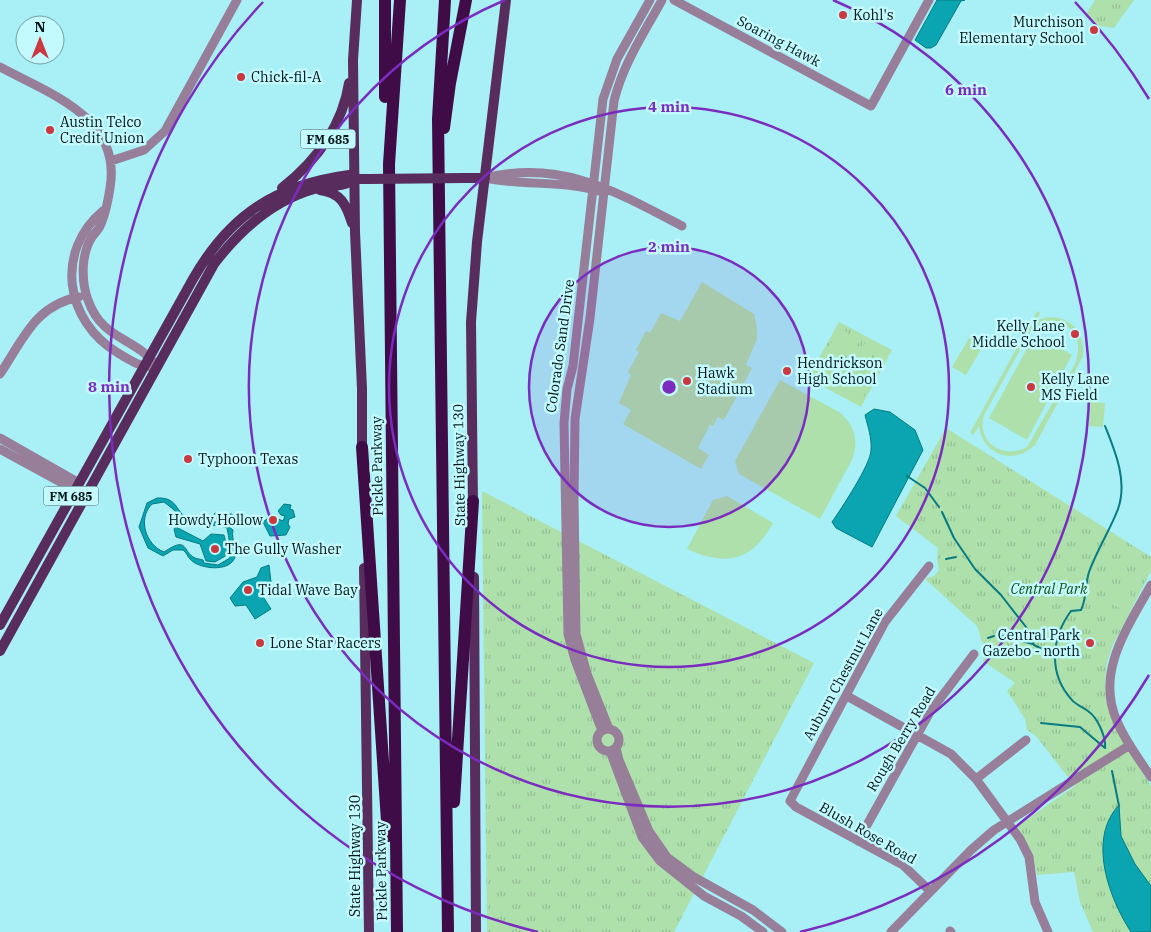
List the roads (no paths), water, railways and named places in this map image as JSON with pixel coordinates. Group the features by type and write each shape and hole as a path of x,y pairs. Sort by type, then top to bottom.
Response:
{"highway":[{"path":"385,0 385,121 390,164"},
{"name":"Pickle Parkway","path":"395,932 390,164 400,0"},
{"path":"445,0 438,89 448,932"},
{"path":"440,157 450,83 466,0"},
{"path":"362,447 395,932"},
{"path":"448,915 473,501"}],"main road":[{"name":"State Highway 130","path":"357,0 353,60 355,232 362,389 369,932"},
{"name":"State Highway 130","path":"476,932 471,322 477,242 506,0"},
{"name":"FM 685","path":"0,625 143,368 214,247 231,227 302,172 318,155 330,136 341,114 353,60"},
{"name":"FM 685","path":"269,198 312,181 349,175 355,179 485,178"},
{"name":"FM 685","path":"0,651 210,271 226,248 262,214 285,201 314,190 349,184 355,179"},
{"path":"314,190 330,191 341,198 346,204 355,232"}],"street":[{"path":"111,160 144,150 165,131 237,0"},
{"name":"Colorado Sand Drive","path":"605,730 575,660 568,634 564,423 567,389 573,366 603,99 609,78 650,0"},
{"name":"Colorado Sand Drive","path":"605,730 576,634 575,433 577,402 590,318 614,101 619,81 662,0"},
{"name":"Soaring Hawk","path":"674,0 870,106 929,0"},
{"path":"0,66 72,105 99,130 111,160 112,180 99,229 88,235 72,266 74,298 82,320 91,331 114,350 143,368 157,367 150,356 118,339 105,329 95,317 87,295 84,265 88,235"},
{"path":"485,178 506,172 540,173 594,186 640,204 682,226"},
{"path":"0,374 40,315 52,305 87,295"},
{"path":"114,350 118,339"},
{"path":"564,423 575,433"},
{"path":"0,438 77,486"},
{"path":"0,449 52,472"},
{"name":"Auburn Chestnut Lane","path":"790,801 885,622 929,566"},
{"path":"1151,584 1117,649 1110,672 1112,706 1116,721 1151,778"},
{"name":"Rough Berry Road","path":"858,841 930,712 974,654"},
{"path":"846,696 951,754 976,778 1020,839 1029,857 1035,902 1048,932"},
{"path":"613,750 602,750 598,744 597,737 605,730 615,731 619,738 613,750 631,812 642,838 694,877 753,910 782,932"},
{"path":"976,778 1026,740"},
{"path":"891,932 971,850 1007,822 1130,745"},
{"name":"Blush Rose Road","path":"790,801 796,807 903,866 930,891"},
{"path":"652,844 660,860 704,896 741,916 763,932"}],"water":[{"path":"937,0 965,0 961,1 936,45 926,48 915,40"},
{"path":"874,409 890,412 915,430 923,450 872,547 836,528 832,522 855,486 870,457 870,432 865,415"},
{"path":"157,498 164,498 173,503 185,516 199,522 217,522 218,520 213,516 215,513 232,514 234,519 227,518 222,521 233,530 235,557 232,562 221,567 206,567 194,562 183,550 173,550 163,556 148,548 139,527 147,503","holes":["164,502 186,523 227,528 230,558 218,565 204,563 203,560 191,555 184,546 178,545 164,552 152,544 144,524 147,510 152,504"]},
{"name":"Howdy Hollow","path":"284,504 291,505 290,509 293,510 295,517 289,519 288,524 290,527 286,535 270,536 263,522 271,516 283,521 285,516 281,515 278,511"},
{"name":"The Gully Washer","path":"176,527 203,541 211,534 224,535 227,555 215,562 206,561 200,544 176,537 174,529"},
{"name":"Tidal Wave Bay","path":"269,565 271,582 263,586 260,592 271,609 255,619 246,605 235,606 230,598 243,582 257,577 261,568"},
{"path":"1119,805 1121,836 1135,864 1151,886 1151,932 1131,932 1115,903 1109,886 1103,851 1104,834 1109,819"}],"waterway":[{"path":"1105,426 1119,466 1122,488 1121,498 1115,517 1089,572 1081,610 1071,611 1064,622 1056,644 1055,656 1056,668 1064,690 1074,702 1095,718 1103,733 1105,748"},
{"path":"907,476 925,488 939,507"},
{"path":"942,512 954,538 975,569 1001,595 1026,627 1034,645 1054,655"},
{"path":"946,559 956,557"},
{"path":"1000,635 1033,644"},
{"path":"988,638 994,636"},
{"path":"1041,723 1080,727 1105,748"},
{"path":"1112,771 1119,806"}],"place":[{"name":"Kohl's","path":"843,15"},
{"name":"Murchison Elementary School","path":"1094,30"},
{"name":"Chick-fil-A","path":"241,77"},
{"name":"Austin Telco Credit Union","path":"50,130"},
{"name":"Kelly Lane Middle School","path":"1075,334"},
{"name":"Hendrickson High School","path":"787,371"},
{"name":"Hawk Stadium","path":"687,381"},
{"name":"Kelly Lane MS Field","path":"1031,387"},
{"name":"Typhoon Texas","path":"188,459"},
{"name":"Howdy Hollow","path":"273,520"},
{"name":"The Gully Washer","path":"215,549"},
{"name":"Tidal Wave Bay","path":"248,590"},
{"name":"Lone Star Racers","path":"260,643"},
{"name":"Central Park Gazebo - north","path":"1090,643"}],"park label":[{"name":"Central Park","path":"1049,589"}]}
